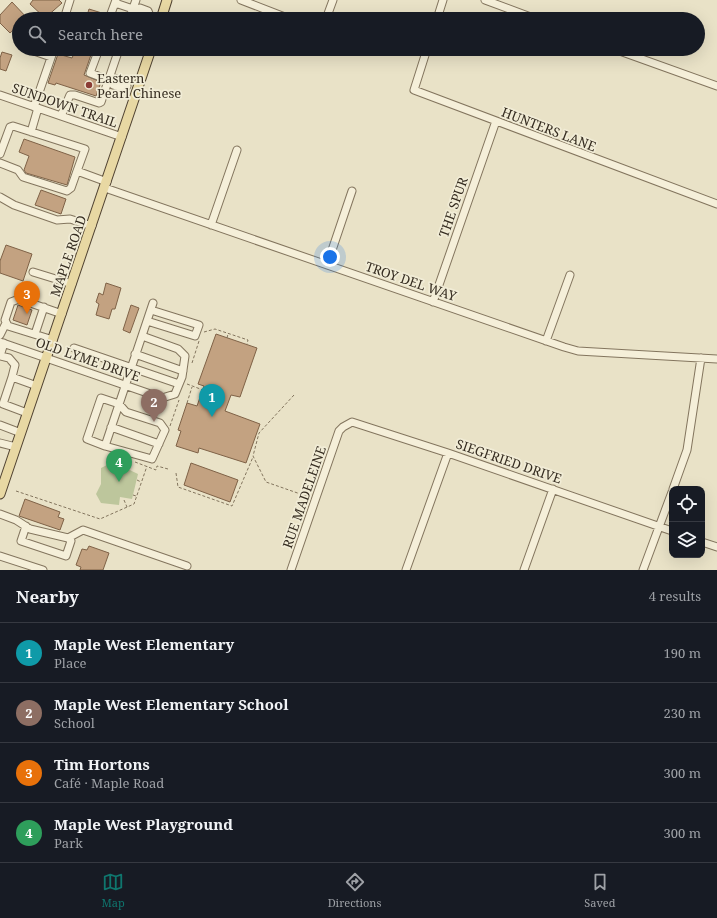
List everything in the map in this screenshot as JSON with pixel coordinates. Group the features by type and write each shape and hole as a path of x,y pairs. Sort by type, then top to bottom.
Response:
{"main road":[{"path":"163,12 167,0"},
{"name":"MAPLE ROAD","path":"0,494 149,56"}],"street":[{"path":"66,12 70,0"},
{"path":"112,12 116,2 135,10 136,0"},
{"path":"241,0 272,12"},
{"path":"329,12 333,0"},
{"path":"440,12 444,0"},
{"path":"485,0 517,12"},
{"path":"31,132 36,108 51,57 48,56"},
{"path":"96,56 90,73 110,81"},
{"path":"61,116 70,95 75,95 99,103 101,102 110,81 117,56"},
{"name":"HUNTERS LANE","path":"425,56 414,90 717,204"},
{"path":"633,56 717,86"},
{"path":"110,81 114,78 125,82 127,86 137,90"},
{"name":"SUNDOWN TRAIL","path":"0,95 122,137"},
{"name":"THE SPUR","path":"433,302 496,121"},
{"path":"0,154 10,127 13,126 85,149 71,188 67,191 23,177 18,170 0,163"},
{"path":"211,225 237,150"},
{"name":"TROY DEL WAY","path":"77,171 106,185 211,225 578,351 717,359"},
{"path":"326,265 352,191"},
{"path":"0,197 14,205 57,220 70,219 92,226"},
{"path":"33,272 72,284"},
{"path":"546,341 570,275"},
{"path":"0,335 6,323 5,320 11,302 18,299 62,314"},
{"path":"105,446 152,306 199,326 195,336 147,321"},
{"path":"35,334 44,307"},
{"path":"6,323 8,326 53,340"},
{"name":"OLD LYME DRIVE","path":"2,342 162,398 175,394 182,383 186,356 178,349 142,336"},
{"path":"2,342 0,356 9,358 15,365 1,405 28,413"},
{"path":"74,348 182,383"},
{"path":"135,354 183,371"},
{"path":"674,486 687,450 701,358"},
{"path":"12,377 37,386"},
{"path":"101,398 119,404 126,412 160,423 165,430 152,459 105,446 87,439 101,398"},
{"name":"SIEGFRIED DRIVE","path":"339,431 347,424 357,422 669,530"},
{"path":"0,425 20,433"},
{"path":"111,427 159,444"},
{"name":"RUE MADELEINE","path":"291,570 339,431"},
{"path":"0,443 16,447"},
{"path":"406,570 448,453"},
{"path":"524,570 553,490"},
{"path":"643,570 669,500"},
{"path":"0,514 16,520 30,529 68,538 83,530 187,566"},
{"path":"26,526 21,541 66,556 71,541 68,538"},
{"path":"705,543 717,547"},
{"path":"0,556 43,570"}],"path":[{"path":"201,334 207,330 215,329 248,340 247,344"},
{"path":"227,338 229,334"},
{"path":"192,362 199,341"},
{"path":"182,383 203,390"},
{"path":"187,403 193,386"},
{"path":"176,473 178,487 232,506 253,456 259,433 294,395"},
{"path":"170,426 180,398"},
{"path":"253,456 266,482 309,497"},
{"path":"124,469 128,460 156,470 157,466 168,470"},
{"path":"16,491 100,519 134,504 147,466"},
{"path":"137,480 142,482"},
{"path":"133,495 137,496"},
{"path":"124,500 128,507"}],"green space":[{"path":"113,462 138,474 132,499 120,497 119,505 101,503 96,494 101,484 101,468"}],"building":[{"path":"33,0 59,0 62,3 52,12 39,12 30,4"},
{"path":"12,2 21,12 12,12 12,31 10,33 0,23 0,15"},
{"path":"89,9 99,12 88,12"},
{"path":"2,52 12,55 6,71 0,69 0,58"},
{"path":"57,56 72,58 73,56 91,56 84,75 101,82 96,96 56,83 55,85 48,83"},
{"path":"24,139 75,157 67,185 26,173 24,170 29,156 19,152"},
{"path":"41,190 66,199 61,214 35,205"},
{"path":"6,245 32,254 23,281 0,273 0,261"},
{"path":"106,283 121,288 115,309 112,309 109,319 96,315 99,304 96,302 99,293 103,295"},
{"path":"18,305 32,310 27,325 13,320"},
{"path":"131,305 139,308 130,333 123,330"},
{"path":"216,334 257,348 240,397 231,395 225,411 260,424 246,463 199,448 198,453 176,446 181,431 178,430 187,403 197,406 204,386 198,384"},
{"path":"191,463 238,480 230,502 184,485"},
{"path":"25,499 60,512 58,517 64,519 60,530 19,516"},
{"path":"89,546 109,553 103,570 80,570 81,567 76,565 82,549 87,550"}],"place":[{"name":"Eastern Pearl Chinese","path":"89,85"},
{"name":"Tim Hortons","path":"27,314"},
{"name":"Maple West Elementary","path":"212,417"},
{"name":"Maple West Elementary School","path":"154,422"},
{"name":"Maple West Playground","path":"119,482"}]}
